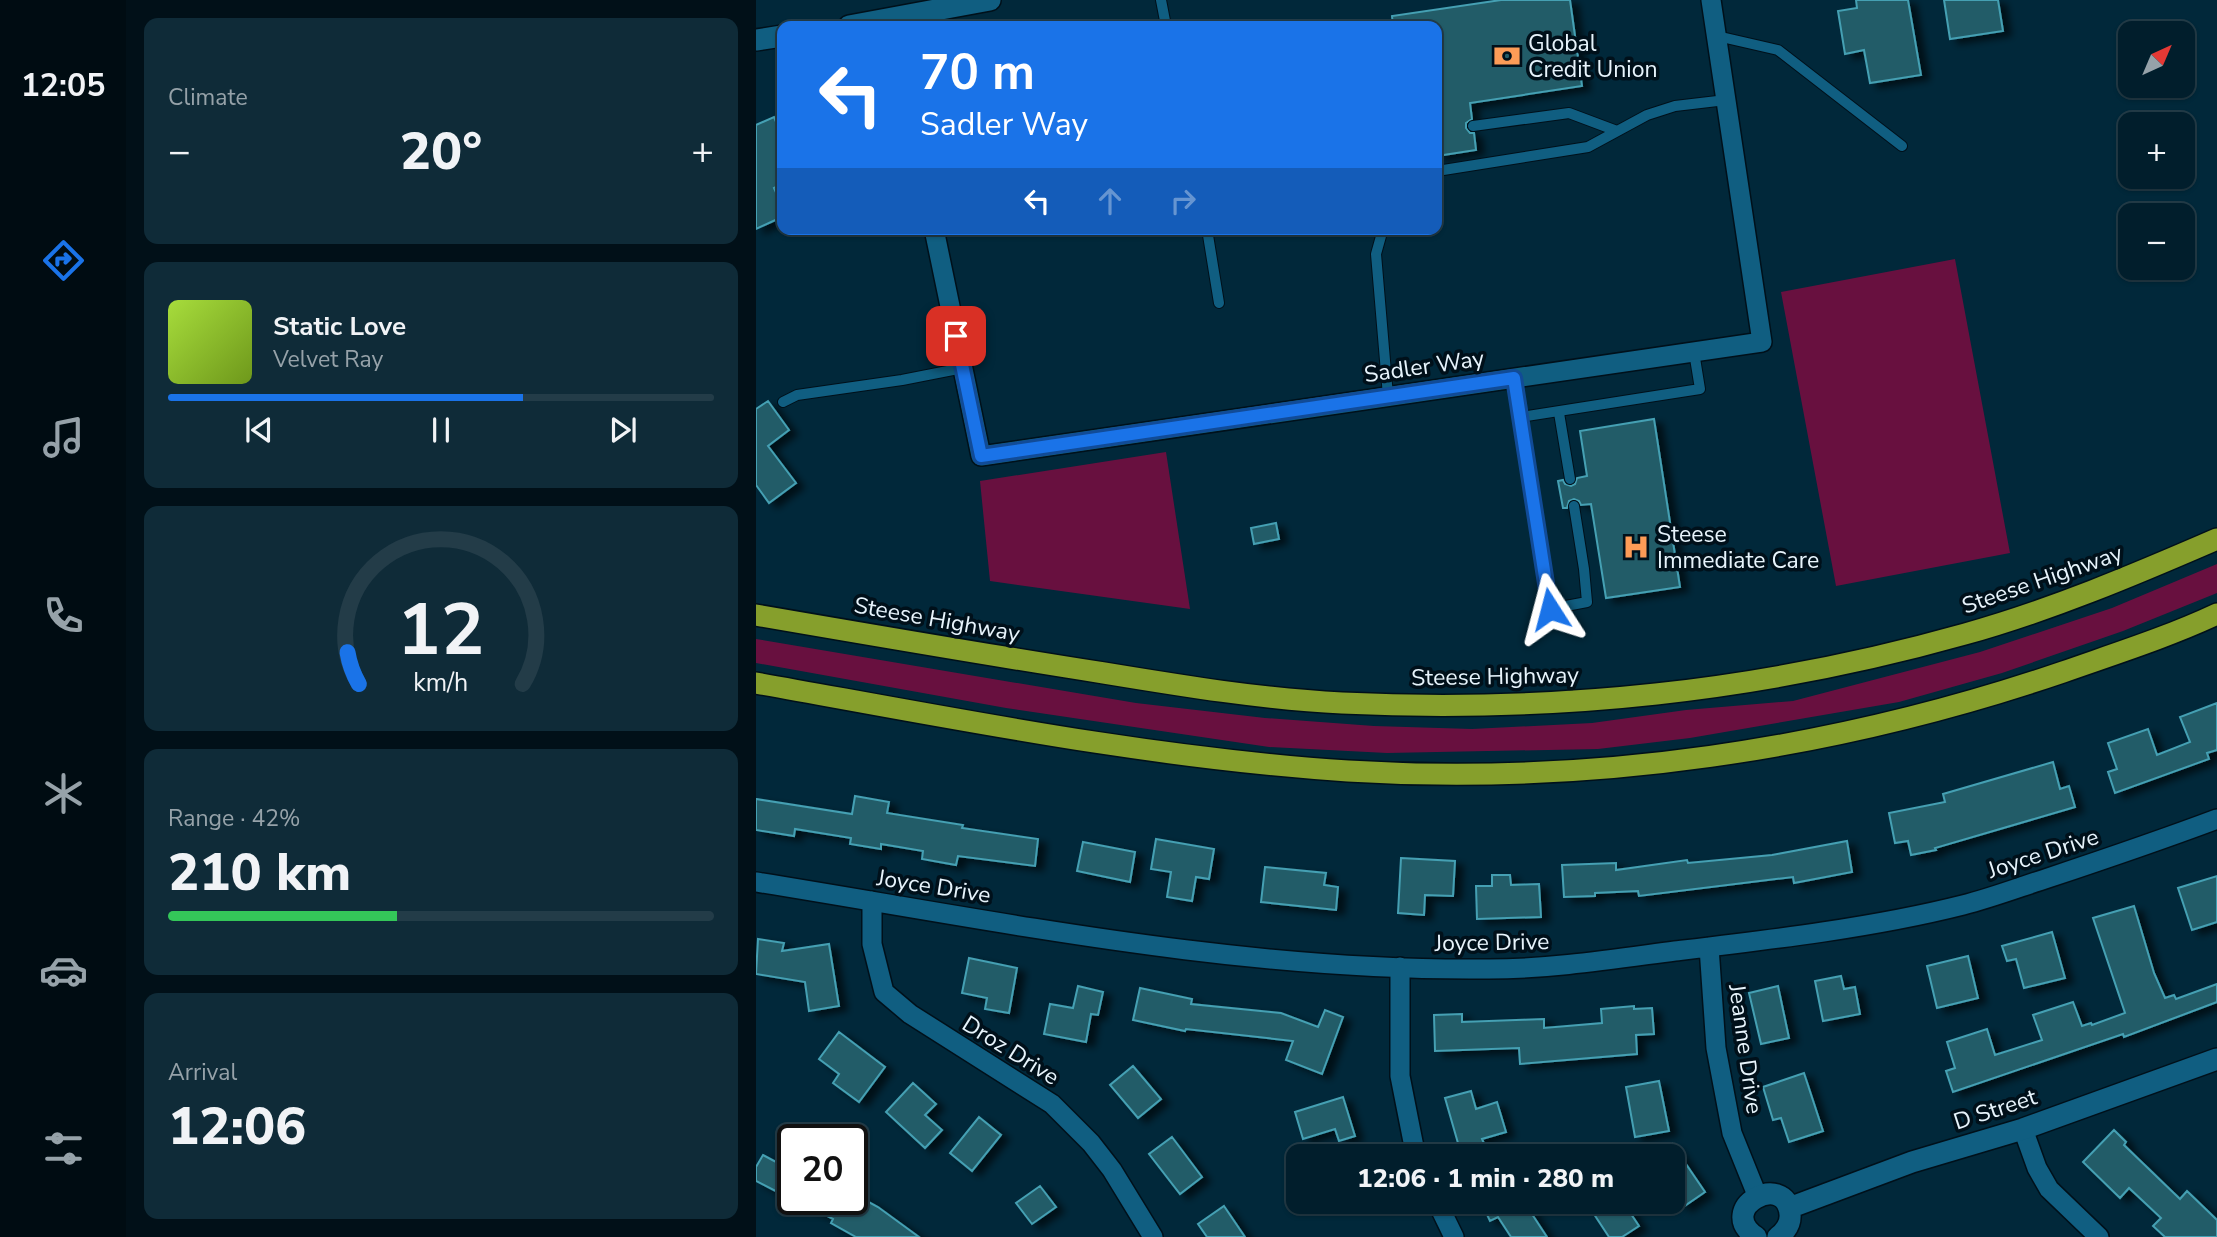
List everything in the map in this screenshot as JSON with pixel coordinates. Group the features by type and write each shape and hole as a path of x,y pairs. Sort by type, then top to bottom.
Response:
{"highway":[{"name":"Steese Highway","path":"756,615 1231,694 1339,703 1418,705 1610,700 1689,692 1826,669 1967,634 2109,586 2217,539"},
{"path":"756,683 1086,740 1228,759 1349,771 1489,773 1589,769 1751,752 1832,736 1960,705 2094,662 2217,614"}],"street":[{"path":"900,21 990,0"},
{"name":"Sadler Way","path":"935,235 981,456 1762,342 1711,0"},
{"path":"756,40 777,37"},
{"name":"Joyce Drive","path":"756,882 1065,933 1266,959 1492,969 1577,963 1709,947 1886,921 1964,905 2150,844 2217,819"},
{"name":"Droz Drive","path":"872,901 872,944 884,992 910,1014 1052,1104 1091,1143 1112,1171 1153,1237"},
{"name":"Jeanne Drive","path":"1709,947 1716,1048 1732,1133 1757,1195"},
{"path":"1400,967 1400,1076 1413,1144"},
{"name":"D Street","path":"1789,1208 1912,1162 2023,1129 2217,1059"},
{"path":"2023,1129 2036,1168 2049,1189 2099,1237"},
{"path":"1745,1234 1746,1205 1757,1195 1772,1194 1779,1197 1789,1208 1789,1223 1778,1237"},
{"path":"1443,1214 1454,1237"}],"lane":[{"path":"1161,0 1165,21"},
{"path":"1717,36 1778,50 1902,146"},
{"path":"1442,170 1588,146 1647,115 1675,106 1726,100"},
{"path":"1473,126 1569,113 1617,131"},
{"path":"1208,235 1219,303"},
{"path":"1381,235 1376,254 1388,396"},
{"path":"1521,417 1700,389 1695,352"},
{"path":"783,402 797,395 963,368"},
{"path":"1514,378 1550,609 1587,602 1574,506"},
{"path":"1559,413 1570,479"}],"shaded area":[{"path":"1955,259 2010,553 1836,586 1781,292"},
{"path":"1166,452 1190,609 990,581 980,481"},
{"path":"2217,564 2217,593 2123,631 2002,673 1899,702 1690,738 1598,749 1387,753 1269,747 1006,708 756,663 756,639 1136,703 1265,718 1374,726 1472,729 1592,723 1686,710 1793,701 1980,652 2112,608"}],"building":[{"name":"Global Credit Union","path":"1501,0 1570,0 1582,86 1470,103 1472,119 1466,123 1466,128 1470,133 1474,133 1476,150 1442,155 1442,21 1392,21 1392,16"},
{"path":"1856,0 1908,0 1921,75 1870,83 1864,50 1845,54 1838,11 1857,8"},
{"path":"1944,0 1998,0 2003,31 1950,39"},
{"path":"774,117 777,124 777,186 774,188 777,195 777,219 756,229 756,125"},
{"path":"768,401 789,430 768,446 796,483 769,503 756,485 756,409"},
{"name":"Steese Immediate Care","path":"1654,419 1680,587 1606,598 1591,504 1581,505 1574,499 1569,501 1567,508 1563,508 1558,481 1563,480 1571,486 1577,478 1587,476 1580,431"},
{"path":"1276,523 1279,539 1254,544 1251,528"},
{"path":"2217,703 2217,750 2207,753 2209,759 2115,793 2108,772 2117,769 2108,743 2148,729 2157,755 2190,742 2180,717"},
{"path":"2053,762 2060,789 2069,786 2075,807 1935,848 1936,850 1911,855 1908,841 1895,843 1889,813 1945,802 1943,794"},
{"path":"855,796 889,802 887,813 1038,839 1035,866 958,856 956,865 922,859 923,851 881,844 881,849 850,844 851,838 795,829 794,836 756,830 756,799 852,814"},
{"path":"1156,839 1214,849 1209,879 1196,877 1192,901 1167,897 1171,872 1151,869"},
{"path":"1847,841 1852,872 1794,883 1793,877 1639,896 1638,891 1564,897 1562,865 1616,863 1616,870 1687,860 1688,863 1772,855"},
{"path":"1083,842 1135,852 1130,882 1077,871"},
{"path":"1401,858 1455,861 1453,896 1425,895 1424,915 1398,913"},
{"path":"1265,867 1326,873 1324,885 1338,887 1336,910 1261,902"},
{"path":"1492,875 1510,875 1511,885 1539,884 1541,917 1477,919 1476,886 1492,886"},
{"path":"2217,876 2217,922 2192,930 2178,888"},
{"path":"2134,906 2154,973 2165,998 2174,995 2176,999 2217,984 2217,1002 2124,1037 2123,1034 1953,1092 1946,1071 1955,1068 1947,1042 1987,1029 1995,1055 2042,1040 2033,1015 2073,1002 2082,1026 2125,1013 2093,918"},
{"path":"2052,932 2065,978 2024,988 2016,959 2007,961 2002,946"},
{"path":"758,939 784,943 782,951 829,944 839,1006 809,1011 805,982 756,974"},
{"path":"1968,956 1978,998 1937,1008 1927,966"},
{"path":"969,958 1017,968 1009,1013 985,1009 987,998 962,993"},
{"path":"1841,976 1844,989 1855,987 1860,1014 1823,1021 1815,981"},
{"path":"1078,986 1103,992 1098,1015 1091,1014 1086,1042 1044,1034 1050,1004 1073,1008"},
{"path":"1778,986 1789,1038 1761,1044 1749,993"},
{"path":"1140,988 1192,999 1191,1004 1281,1013 1318,1027 1325,1010 1343,1017 1322,1074 1286,1060 1293,1041 1185,1031 1133,1020"},
{"path":"1634,1006 1634,1009 1652,1008 1654,1034 1636,1035 1637,1054 1520,1064 1519,1048 1435,1051 1434,1015 1462,1014 1462,1022 1544,1019 1544,1028 1602,1023 1601,1009"},
{"path":"839,1032 885,1067 859,1102 833,1083 839,1074 819,1059"},
{"path":"1133,1066 1161,1099 1138,1118 1110,1085"},
{"path":"1804,1073 1823,1131 1789,1142 1781,1118 1773,1120 1763,1087"},
{"path":"1659,1081 1669,1131 1635,1137 1626,1087"},
{"path":"913,1083 936,1104 925,1115 942,1130 925,1148 886,1112"},
{"path":"1471,1091 1476,1109 1497,1102 1506,1132 1482,1139 1484,1144 1458,1144 1445,1098"},
{"path":"1343,1097 1355,1136 1339,1141 1335,1129 1303,1139 1295,1112"},
{"path":"979,1117 1001,1135 972,1171 950,1153"},
{"path":"2114,1130 2126,1142 2124,1145 2180,1199 2187,1191 2217,1220 2217,1237 2165,1237 2153,1226 2161,1218 2129,1188 2120,1198 2083,1162"},
{"path":"1172,1137 1202,1177 1180,1194 1149,1154"},
{"path":"763,1155 777,1162 777,1192 756,1181 756,1167"},
{"path":"1685,1163 1705,1192 1685,1206"},
{"path":"1040,1186 1056,1207 1032,1224 1016,1203"},
{"path":"868,1202 919,1237 856,1237 831,1223 833,1219 826,1215 868,1215"},
{"path":"1224,1206 1245,1237 1207,1237 1198,1224"},
{"path":"1487,1214 1532,1214 1547,1237 1511,1237 1498,1217 1490,1221"},
{"path":"1594,1214 1631,1214 1639,1226 1622,1237 1609,1237"}],"place":[{"name":"Global Credit Union","path":"1507,56"},
{"name":"Steese Immediate Care","path":"1636,547"}],"route":[{"path":"956,336 981,456 1514,378 1550,609"}]}
